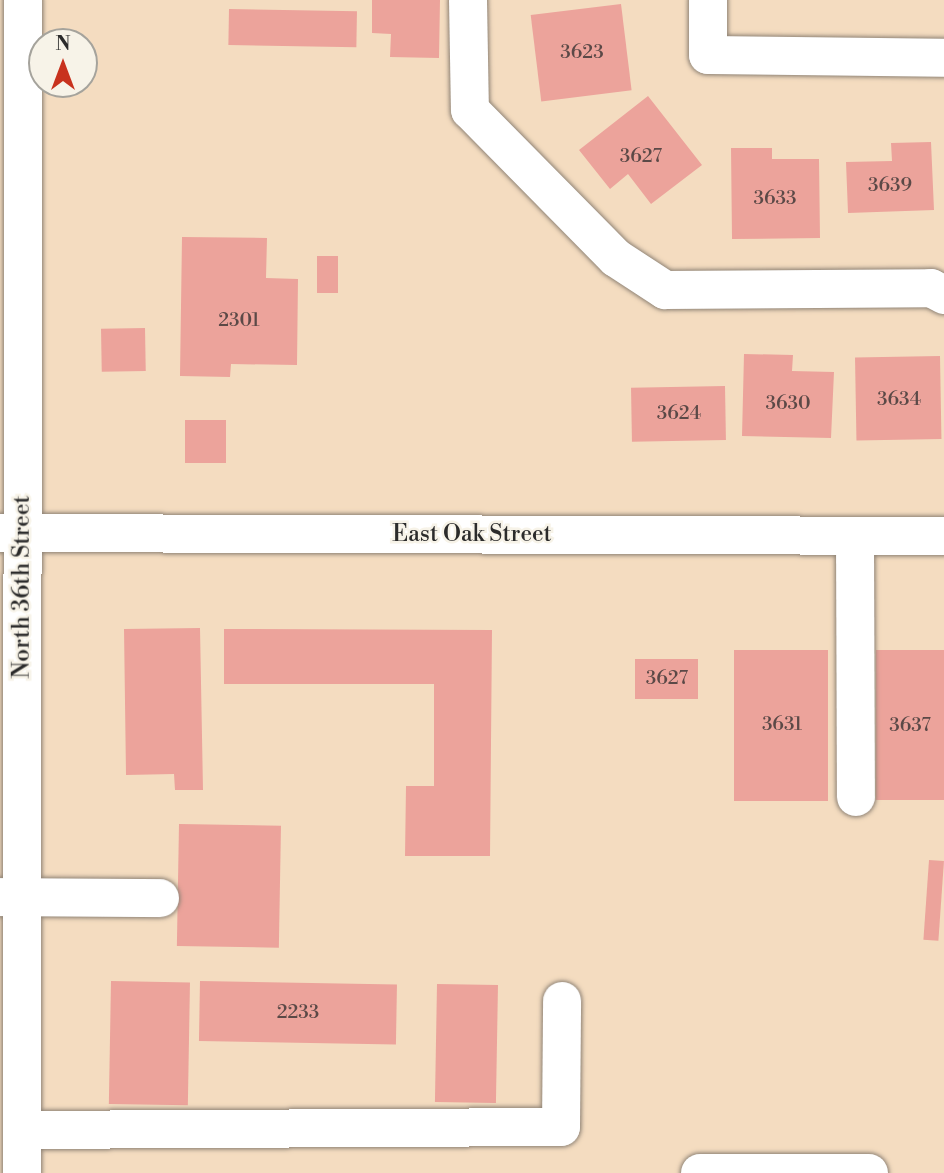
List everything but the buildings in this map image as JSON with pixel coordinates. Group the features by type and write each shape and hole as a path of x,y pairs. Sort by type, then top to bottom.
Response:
{"street":[{"name":"North 36th Street","path":"22,1173 11,897 11,532 23,0"},
{"path":"468,0 470,110 616,258 665,290 931,288 944,295"},
{"path":"708,0 708,55 944,58"},
{"name":"East Oak Street","path":"11,532 944,536"},
{"path":"855,536 856,797"},
{"path":"11,897 160,898"},
{"path":"22,1130 562,1127 562,1001"},
{"path":"700,1173 869,1173"}]}
